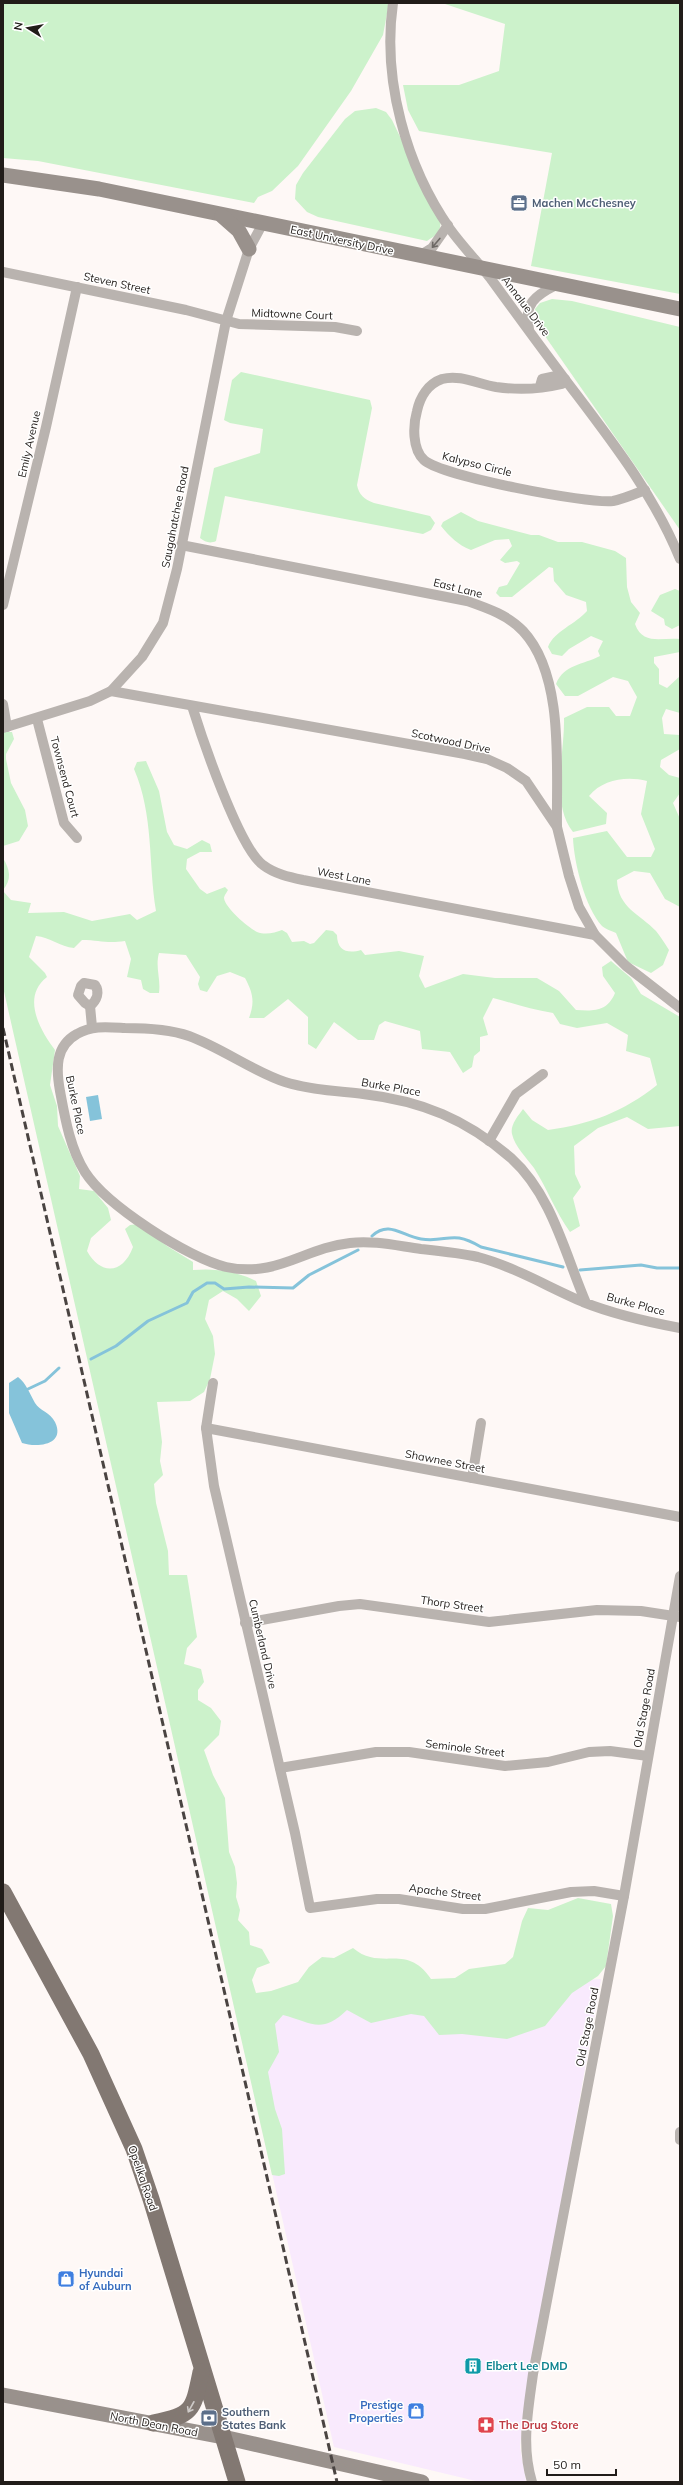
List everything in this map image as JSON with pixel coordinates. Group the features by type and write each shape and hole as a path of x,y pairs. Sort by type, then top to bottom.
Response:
{"main road":[{"name":"East University Drive","path":"3,175 99,189 556,285 680,309"},
{"path":"222,216 239,231 249,249"},
{"name":"Opelika Road","path":"3,1892 68,2008 114,2102 151,2199 222,2437 237,2482"},
{"path":"153,2423 180,2418 187,2413 194,2401 202,2370"},
{"name":"North Dean Road","path":"3,2395 222,2437 422,2482"}],"street":[{"name":"Annalue Drive","path":"393,3 390,51 400,113 408,144 419,174 448,225 484,270 564,379 603,428 644,490 680,559"},
{"name":"Saugahatchee Road","path":"5,728 90,701 111,691 139,662 163,623 181,545 226,321 249,249 263,223"},
{"path":"418,256 432,248 448,225"},
{"name":"Steven Street","path":"3,272 186,310 226,321"},
{"path":"529,331 527,314 531,302 537,295 556,285"},
{"name":"Emily Avenue","path":"3,605 46,427 77,287"},
{"name":"Midtowne Court","path":"226,321 239,324 335,327 356,331"},
{"name":"Kalypso Circle","path":"564,379 562,384 546,388 540,386 504,388 452,378 432,384 425,391 417,410 414,431 417,451 423,460 432,465 461,475 590,500 612,501 644,490"},
{"name":"East Lane","path":"181,545 468,601 497,611 523,630 541,656 551,686 556,749 558,827"},
{"name":"Scotwood Drive","path":"111,691 487,759 508,768 526,781 558,827 569,876 579,907 595,935 626,966 680,1008"},
{"path":"3,704 5,728"},
{"name":"West Lane","path":"192,706 230,808 248,848 262,864 282,875 303,880 595,935"},
{"name":"Townsend Court","path":"37,719 64,823 77,838"},
{"path":"90,1006 92,1027"},
{"name":"Burke Place","path":"586,1303 549,1210 539,1191 526,1173 489,1141 441,1112 411,1101 284,1082 186,1035 144,1028 92,1027 74,1035 66,1042 58,1060 56,1071 66,1123 75,1154 85,1173 98,1189 123,1210 196,1256 226,1267 257,1270 288,1263 318,1251 350,1243 426,1249 479,1258 530,1277 586,1303 680,1328"},
{"path":"489,1141 516,1094 543,1074"},
{"name":"Cumberland Drive","path":"213,1383 206,1428 214,1486 280,1768 310,1908"},
{"path":"472,1478 481,1423"},
{"name":"Shawnee Street","path":"206,1428 680,1517"},
{"name":"Old Stage Road","path":"532,2482 526,2449 525,2428 531,2391 624,1896 648,1756 677,1617 680,1576"},
{"name":"Thorp Street","path":"245,1623 338,1606 360,1604 489,1622 597,1610 642,1611 677,1617"},
{"name":"Seminole Street","path":"280,1768 376,1752 409,1752 505,1766 548,1762 589,1752 610,1751 648,1756"},
{"name":"Apache Street","path":"310,1908 399,1899 463,1909 485,1909 571,1892 594,1891 624,1896"},
{"path":"680,2132 680,2140"}],"shaded area":[{"path":"601,1979 523,2416 520,2447 526,2482 480,2482 334,2447 233,2001"}],"green space":[{"path":"3,3 389,3 383,35 351,91 298,166 272,191 258,197 254,203 38,161 3,158"},
{"path":"442,3 680,3 680,294 531,266 552,153 419,131 408,110 403,85 459,85 499,71 505,24"},
{"path":"376,108 386,112 392,120 440,220 440,228 436,235 427,241 318,217 307,212 295,199 296,185 303,173 345,119 355,111"},
{"path":"552,299 572,301 680,327 680,530 538,326 535,309 540,303"},
{"path":"241,372 370,400 372,408 357,485 359,491 367,500 374,503 430,516 435,523 431,530 423,534 225,496 216,541 208,542 200,538 214,468 260,453 263,429 230,423 224,420 232,380"},
{"path":"461,512 478,521 531,535 539,535 558,542 582,542 615,551 626,558 627,587 631,602 640,613 635,624 638,631 648,638 680,639 680,652 654,657 654,663 659,669 659,684 667,688 680,676 680,713 666,709 662,718 664,734 680,735 680,749 661,760 660,767 669,775 680,778 680,793 673,803 680,819 680,907 665,899 650,873 634,871 617,880 618,890 626,904 656,931 669,950 663,965 651,973 628,962 616,933 603,927 590,908 578,872 573,838 607,831 627,857 651,857 655,849 641,814 647,781 631,779 616,780 608,782 595,790 589,796 607,813 606,824 573,832 566,820 560,792 564,718 587,707 609,707 616,716 630,716 637,697 628,681 613,677 578,696 565,696 556,684 559,677 569,669 600,656 598,651 603,641 591,636 569,649 562,656 552,654 548,647 555,636 587,611 586,602 566,595 554,581 553,568 549,567 512,597 500,597 496,593 499,587 507,585 520,563 517,561 505,563 500,560 512,546 509,539 495,540 471,550 462,546 441,526 443,522"},
{"path":"675,589 680,591 680,625 672,629 665,625 664,619 651,611 660,595"},
{"path":"3,732 12,732 14,739 6,754 6,759 11,783 25,810 28,826 19,841 3,846"},
{"path":"146,761 159,791 167,832 174,845 187,849 202,840 210,844 212,852 200,852 187,859 186,869 200,889 207,894 225,887 228,890 224,898 228,907 243,922 257,932 270,933 282,930 287,933 292,942 304,941 310,944 314,943 326,930 333,931 337,935 339,945 344,950 352,952 361,950 365,955 399,951 424,956 419,976 425,988 463,974 495,978 537,978 559,991 576,1010 599,1009 608,1004 612,999 615,993 603,976 602,967 611,961 631,978 641,994 680,1017 680,1126 648,1129 627,1117 598,1128 574,1146 575,1174 581,1187 573,1198 580,1226 570,1232 534,1168 513,1139 512,1127 523,1109 532,1120 548,1130 592,1120 619,1110 632,1103 657,1085 650,1058 626,1051 628,1035 607,1023 577,1028 560,1024 553,1013 493,998 483,1018 488,1035 480,1037 480,1051 474,1056 472,1067 463,1073 450,1052 422,1049 420,1031 385,1021 379,1025 374,1040 358,1040 334,1022 316,1049 308,1044 308,1017 288,999 264,1018 249,1018 252,1007 252,998 250,988 245,978 230,972 217,976 207,992 200,990 198,984 200,977 186,955 159,953 159,993 150,993 143,989 141,980 127,977 131,959 125,941 108,942 82,940 74,948 36,936 29,957 47,977 39,985 35,994 34,1004 39,1023 55,1050 50,1085 57,1106 58,1126 80,1176 79,1189 94,1191 108,1208 111,1220 91,1238 87,1251 99,1265 105,1268 118,1267 124,1263 133,1247 125,1229 130,1225 139,1224 167,1246 193,1262 193,1270 209,1269 241,1275 256,1281 261,1296 249,1311 237,1299 223,1291 209,1300 205,1319 213,1336 215,1354 210,1379 204,1392 190,1401 157,1402 162,1442 160,1461 163,1475 154,1484 156,1503 168,1551 169,1575 187,1575 197,1637 187,1648 184,1664 201,1669 204,1682 198,1690 198,1700 211,1708 221,1721 219,1735 204,1750 213,1775 225,1798 229,1852 235,1867 237,1883 236,1897 240,1910 238,1920 249,1932 250,1945 262,1949 270,1963 257,1968 252,1980 256,1993 271,1991 298,1982 309,1967 322,1957 334,1958 353,1948 363,1955 373,1958 403,1959 412,1962 422,1968 431,1979 455,1978 469,1969 505,1964 513,1957 522,1921 528,1908 548,1910 578,1898 611,1904 613,1916 606,1966 598,1976 572,1993 545,2026 507,2039 462,2034 439,2035 424,2016 411,2014 371,2023 347,2010 338,2018 323,2024 309,2023 283,2015 275,2024 279,2052 268,2072 275,2109 282,2129 285,2174 279,2176 272,2175 3,987 3,891 11,900 31,903 28,913 64,912 92,921 130,914 137,920 156,911 148,822 145,804 134,769 137,762"},
{"path":"3,858 8,870 9,878 3,890"}],"water":[{"path":"98,1095 102,1119 90,1121 86,1097"},
{"path":"18,1377 26,1385 37,1406 55,1422 57,1436 48,1443 35,1445 22,1443 9,1413 9,1383"}],"waterway":[{"path":"372,1236 378,1231 390,1229 421,1239 463,1239 481,1247 563,1267"},
{"path":"91,1359 116,1346 148,1321 187,1303 193,1292 207,1283 215,1283 224,1289 249,1287 293,1288 309,1275 358,1250"},
{"path":"580,1270 641,1265 657,1268 680,1268"},
{"path":"28,1389 45,1381 59,1368"}],"railway":[{"path":"3,1028 337,2482"}],"place":[{"name":"Machen McChesney","path":"519,203"},
{"name":"Hyundai of Auburn","path":"66,2279"},
{"name":"Elbert Lee DMD","path":"473,2366"},
{"name":"Prestige Properties","path":"416,2411"},
{"name":"Southern States Bank","path":"209,2418"},
{"name":"The Drug Store","path":"486,2425"}]}
